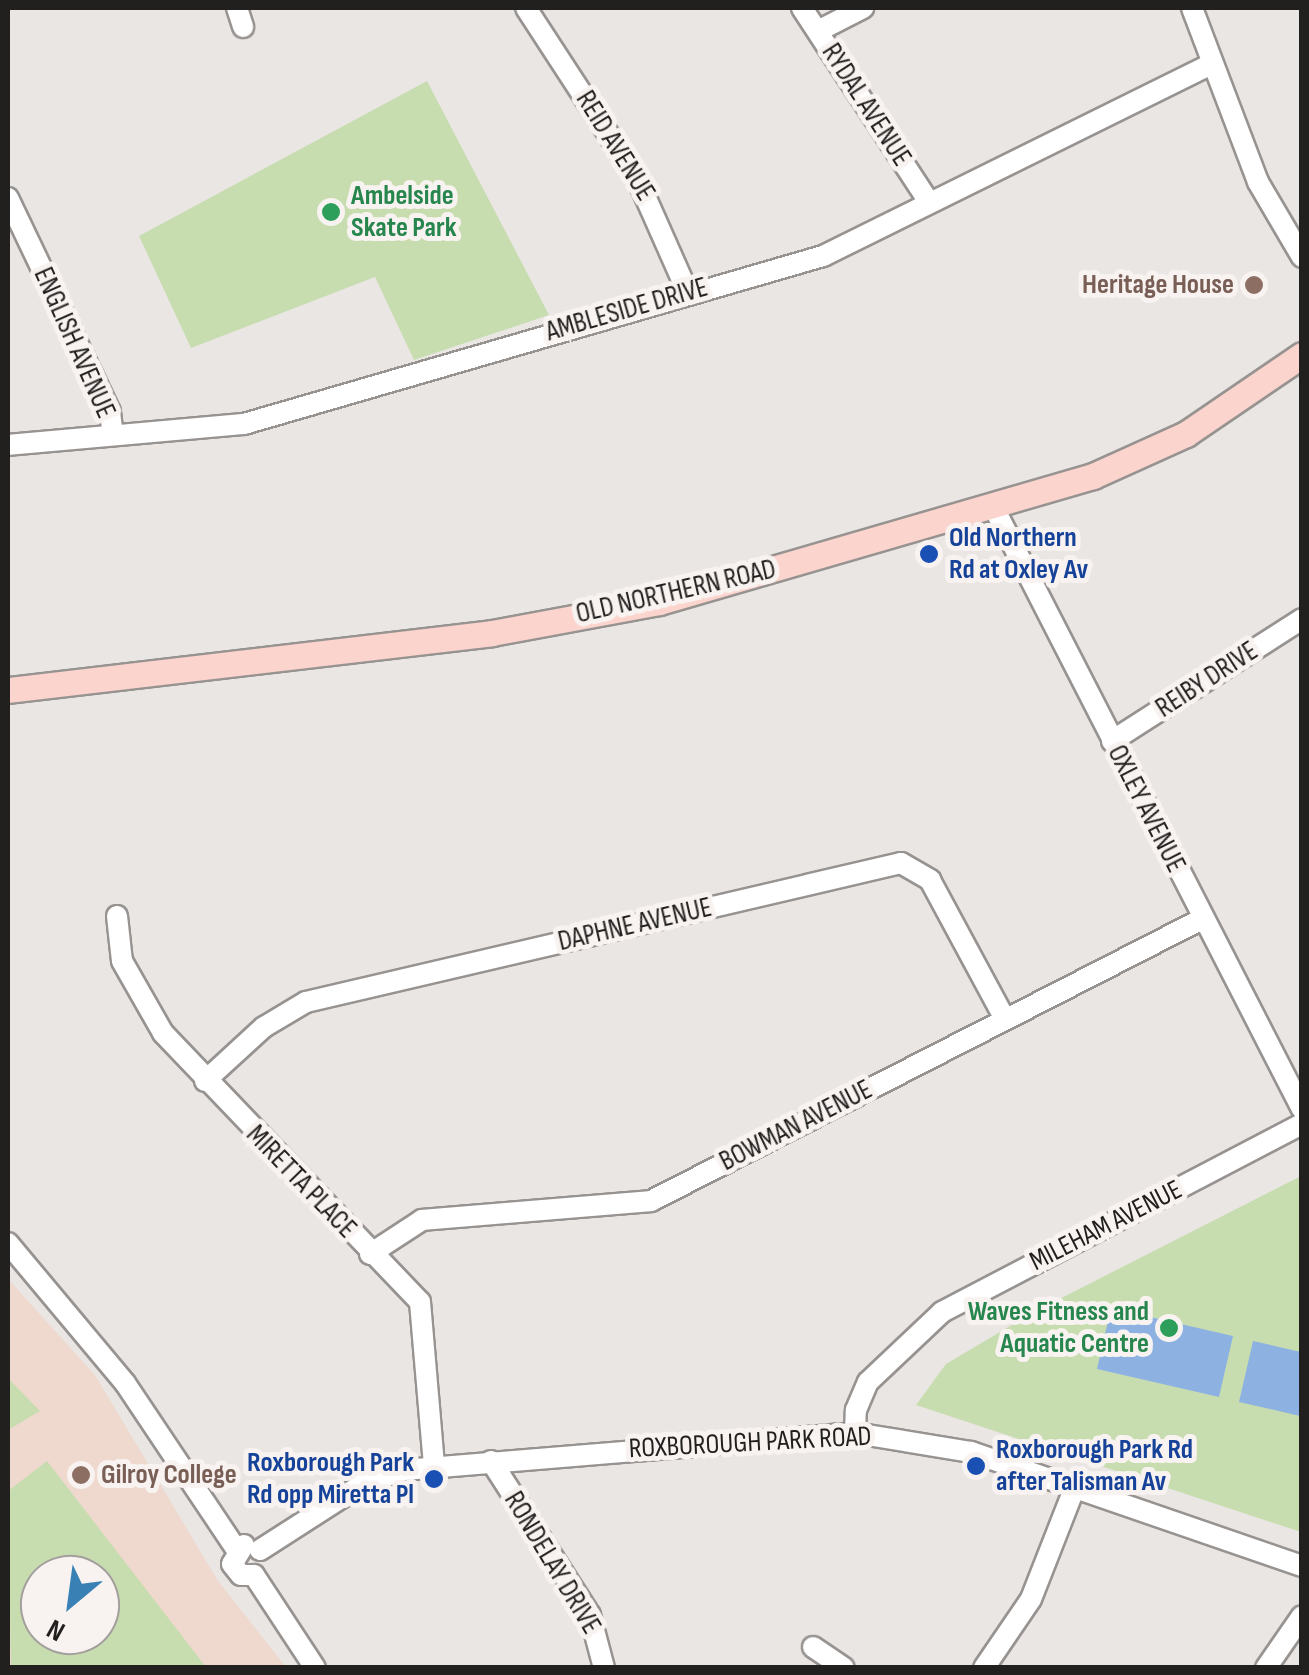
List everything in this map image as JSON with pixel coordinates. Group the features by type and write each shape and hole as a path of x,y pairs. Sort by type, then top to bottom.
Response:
{"main road":[{"name":"OLD NORTHERN ROAD","path":"8,690 492,633 659,602 994,508 1162,446 1256,390 1302,355"}],"street":[{"name":"REID AVENUE","path":"526,8 637,178 688,293"},
{"name":"RYDAL AVENUE","path":"802,8 929,202"},
{"path":"818,31 864,8"},
{"path":"1192,8 1258,182 1302,257"},
{"name":"AMBLESIDE DRIVE","path":"8,445 244,424 822,256 1212,64"},
{"name":"ENGLISH AVENUE","path":"8,198 110,412 114,435"},
{"path":"1282,224 1302,212"},
{"name":"OXLEY AVENUE","path":"994,508 1302,1109"},
{"name":"REIBY DRIVE","path":"1112,741 1302,619"},
{"name":"DAPHNE AVENUE","path":"205,1082 264,1027 306,1002 900,863 930,880 1005,1019"},
{"name":"MIRETTA PLACE","path":"117,916 122,961 163,1034 420,1302 434,1465"},
{"name":"BOWMAN AVENUE","path":"370,1254 422,1220 651,1201 1202,918"},
{"name":"MILEHAM AVENUE","path":"855,1433 856,1410 868,1382 942,1312 1302,1124"},
{"path":"8,1243 125,1383 236,1549 236,1572 254,1575 316,1668"},
{"name":"ROXBOROUGH PARK ROAD","path":"260,1550 363,1484 434,1465 855,1433 948,1446 1302,1566"},
{"name":"RONDELAY DRIVE","path":"490,1461 590,1615 604,1668"},
{"path":"984,1668 1031,1599 1074,1488"},
{"path":"236,1549 260,1550 263,1564 254,1575"},
{"path":"1266,1668 1302,1616"},
{"path":"813,1647 844,1668"}],"shaded area":[{"name":"Gilroy College","path":"8,1279 95,1375 218,1581 286,1667 8,1667"}],"green space":[{"path":"427,81 549,315 414,360 375,277 191,348 139,236"},
{"name":"Waves Fitness and Aquatic Centre","path":"1301,1176 1301,1532 916,1405 946,1364 1030,1314"},
{"path":"8,1378 40,1411 8,1430"},
{"path":"47,1461 120,1555 20,1555 20,1655 120,1655 120,1556 206,1667 11,1667 8,1491"}],"water":[{"path":"1111,1308 1233,1336 1219,1397 1097,1369"},
{"path":"1253,1341 1301,1352 1300,1416 1239,1402"}],"place":[{"name":"Ambelside Skate Park","path":"331,212"},
{"name":"Heritage House","path":"1254,285"},
{"name":"Old Northern Rd at Oxley Av","path":"929,554"},
{"name":"Waves Fitness and Aquatic Centre","path":"1169,1328"},
{"name":"Roxborough Park Rd after Talisman Av","path":"976,1466"},
{"name":"Gilroy College","path":"81,1475"},
{"name":"Roxborough Park Rd opp Miretta Pl","path":"434,1479"}]}
